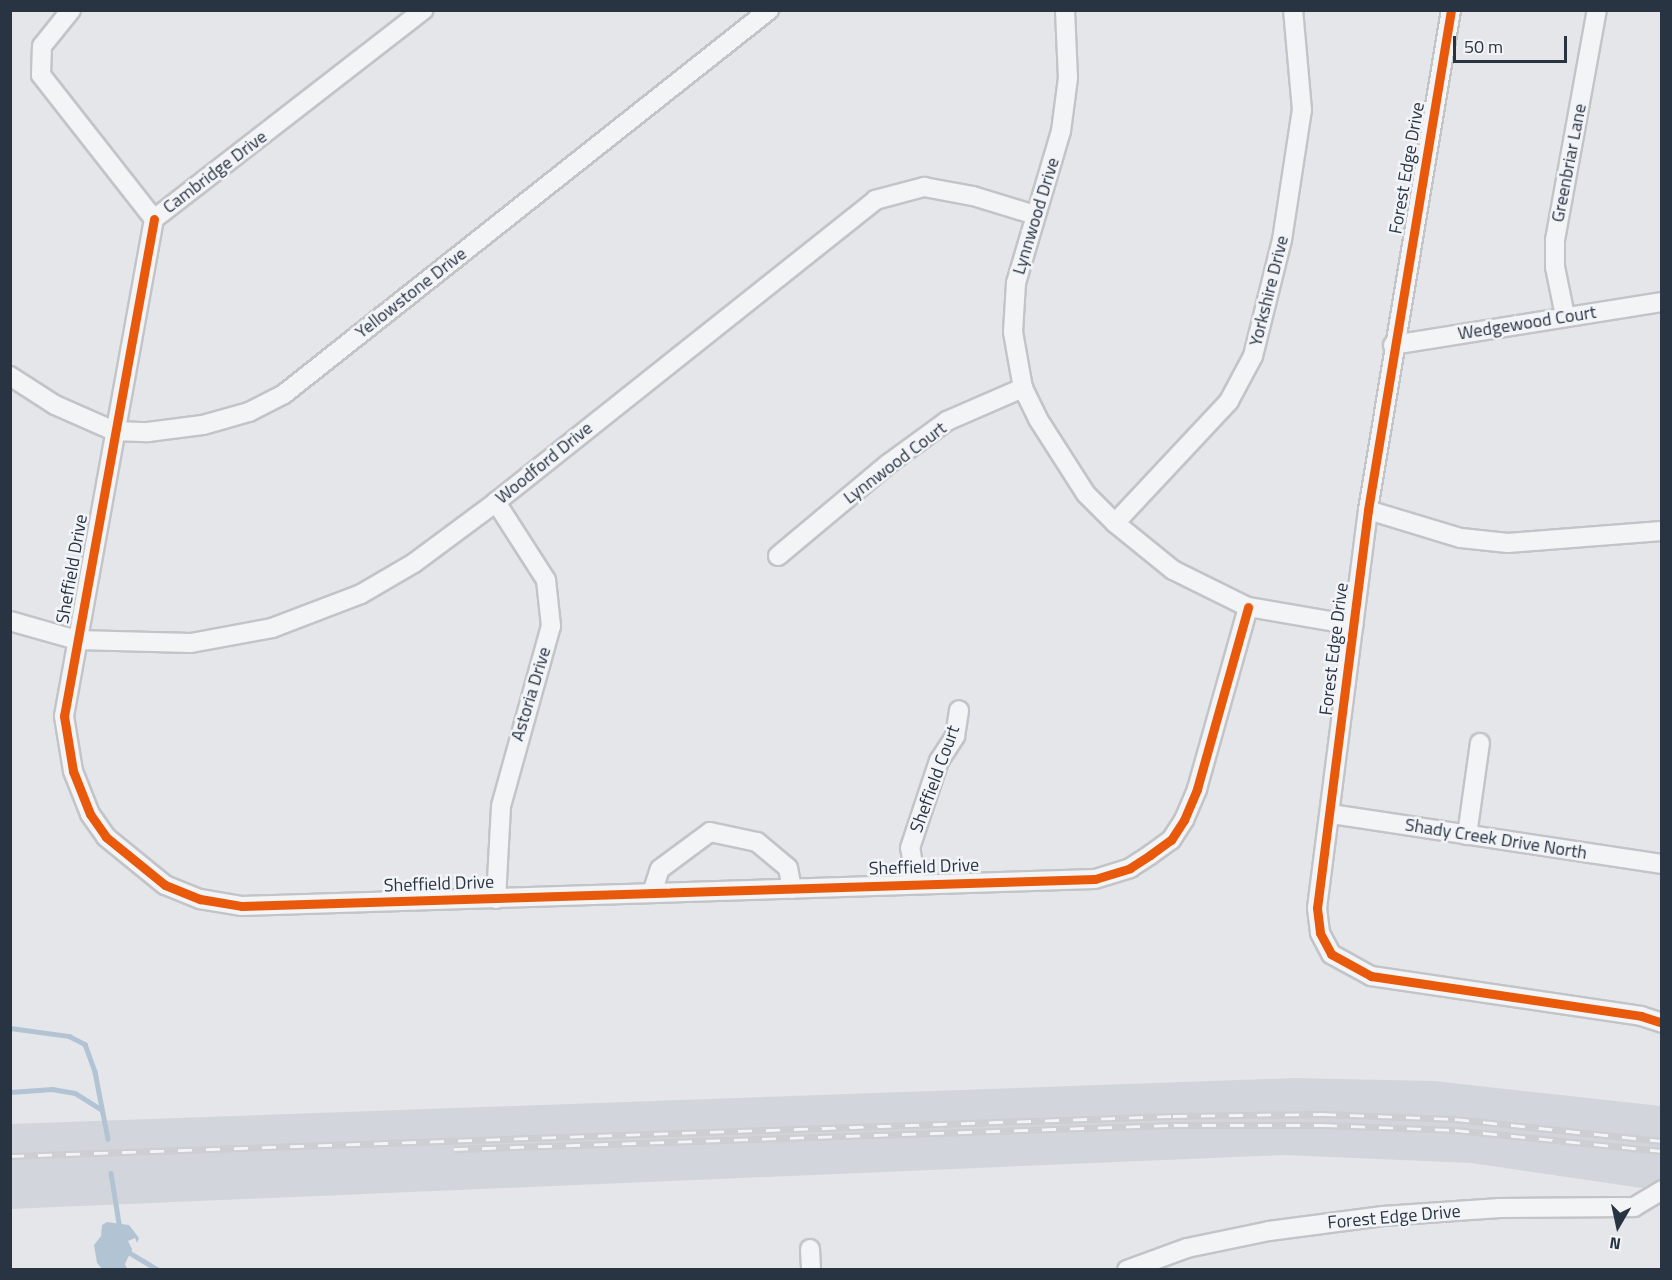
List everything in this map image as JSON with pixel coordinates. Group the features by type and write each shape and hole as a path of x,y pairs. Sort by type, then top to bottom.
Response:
{"street":[{"name":"Cambridge Drive","path":"71,10 42,46 41,75 154,219 423,10"},
{"name":"Yellowstone Drive","path":"10,376 55,405 114,431 148,432 204,425 249,412 284,394 769,10"},
{"name":"Lynnwood Drive","path":"1065,10 1068,78 1061,131 1016,283 1013,332 1023,388 1065,465 1115,523 1173,570 1248,607 1353,626"},
{"name":"Yorkshire Drive","path":"1115,523 1229,401 1253,356 1282,240 1302,110 1293,10"},
{"name":"Forest Edge Drive","path":"1451,10 1393,345 1368,510 1331,814 1317,908 1320,933 1331,954 1348,967 1371,976 1641,1016 1662,1023"},
{"name":"Greenbriar Lane","path":"1565,316 1555,267 1555,240 1597,10"},
{"name":"Woodford Drive","path":"10,621 77,640 191,643 272,628 361,594 414,563 496,502 875,200 924,187 973,196 1035,215"},
{"name":"Sheffield Drive","path":"154,219 64,716 73,771 90,814 106,837 165,885 200,899 242,906 1095,879 1130,868 1171,840 1197,789 1248,607"},
{"name":"Wedgewood Court","path":"1393,345 1662,302"},
{"name":"Lynnwood Court","path":"778,556 888,464 948,421 1023,388"},
{"name":"Astoria Drive","path":"496,502 546,580 551,626 501,806 496,899"},
{"path":"1368,510 1461,538 1508,543 1662,531"},
{"name":"Sheffield Court","path":"916,884 910,848 939,761 955,736 958,710"},
{"path":"1467,835 1479,743"},
{"name":"Shady Creek Drive North","path":"1331,814 1662,864"},
{"path":"652,893 660,869 710,832 757,842 788,868 792,889"},
{"name":"Forest Edge Drive","path":"1127,1269 1187,1248 1269,1231 1383,1216 1500,1208 1634,1207 1662,1190"},
{"path":"810,1249 811,1269"}],"shaded area":[{"path":"1295,1078 1434,1081 1661,1106 1662,1191 1471,1163 1284,1155 11,1209 10,1124"}],"water":[{"path":"107,1222 129,1225 139,1238 137,1243 135,1238 128,1241 132,1249 125,1264 127,1269 102,1269 97,1263 94,1245 101,1236 102,1225"}],"waterway":[{"path":"10,1028 69,1036 85,1044 95,1072 108,1139"},
{"path":"10,1092 52,1089 75,1093 101,1109"},
{"path":"111,1173 120,1229"},
{"path":"128,1248 130,1253 158,1270"}],"railway":[{"path":"10,1156 1173,1116 1322,1114 1455,1119 1662,1141"},
{"path":"454,1149 1174,1125 1323,1125 1455,1130 1662,1151"}],"cycle path":[{"path":"1451,10 1368,510 1317,908 1320,933 1331,954 1371,976 1641,1016 1662,1023"},
{"path":"154,219 64,716 73,771 90,814 106,837 165,885 200,899 242,906 1095,879 1130,868 1150,855 1171,840 1184,820 1197,789 1248,607"}]}
